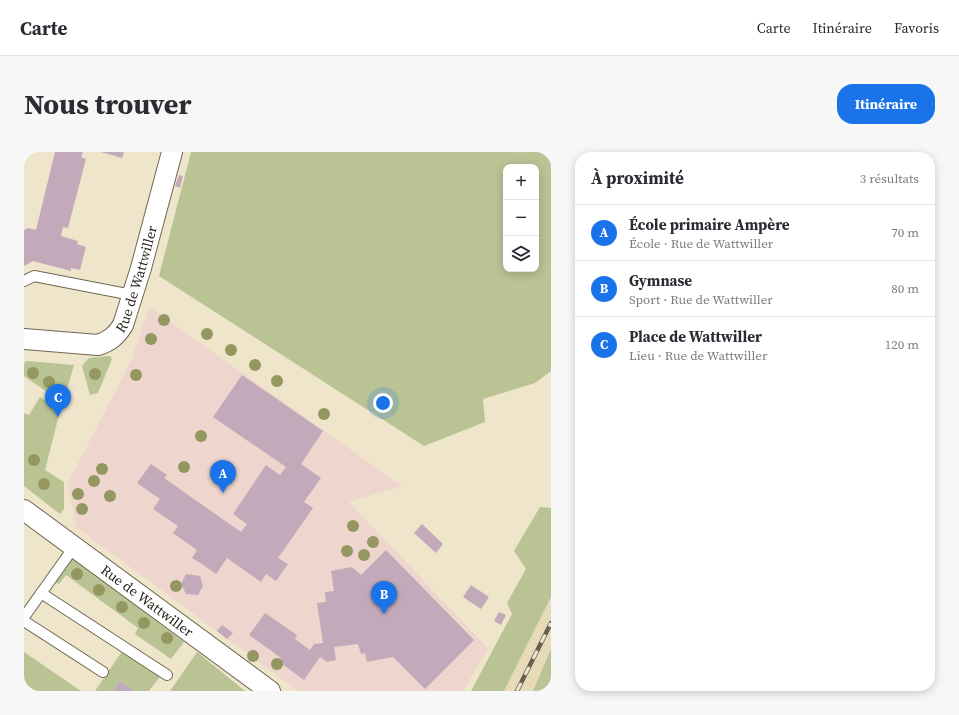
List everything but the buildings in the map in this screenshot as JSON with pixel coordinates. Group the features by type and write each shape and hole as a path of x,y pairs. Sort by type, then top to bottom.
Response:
{"street":[{"name":"Rue de Wattwiller","path":"24,339 98,345 109,341 118,333 123,325 132,295 172,152"},
{"name":"Rue de Wattwiller","path":"24,510 270,691"}],"lane":[{"path":"24,281 34,276 132,295"},
{"path":"24,617 74,547"},
{"path":"41,593 167,675"},
{"path":"24,621 103,672"}],"shaded area":[{"path":"149,307 402,486 349,502 488,649 463,691 298,691 76,527 68,483 131,361"},
{"path":"551,597 551,649 533,691 504,691"}],"green space":[{"path":"191,152 551,152 551,371 535,383 483,399 485,422 424,446 159,276"},
{"path":"110,356 112,359 98,393 90,395 82,366 89,358"},
{"path":"26,361 74,365 63,403 24,376 24,364"},
{"path":"40,397 60,411 45,470 64,482 64,509 60,514 24,486 24,413 29,415"},
{"path":"540,507 551,508 551,597 504,691 471,691 512,614 507,603 526,569 514,551"},
{"path":"71,557 184,642 171,659 135,634 138,628 66,575 59,584 54,582"},
{"path":"551,649 551,691 533,691"},
{"path":"123,650 161,675 149,691 134,691 120,681 113,691 95,691"},
{"path":"24,652 81,691 24,691 28,685 24,682"},
{"path":"197,652 245,691 170,691"}],"railway":[{"path":"517,691 551,623"}],"place":[{"name":"Place de Wattwiller","path":"58,417"},
{"name":"École primaire Ampère","path":"223,493"},
{"name":"Gymnase","path":"384,614"}]}
